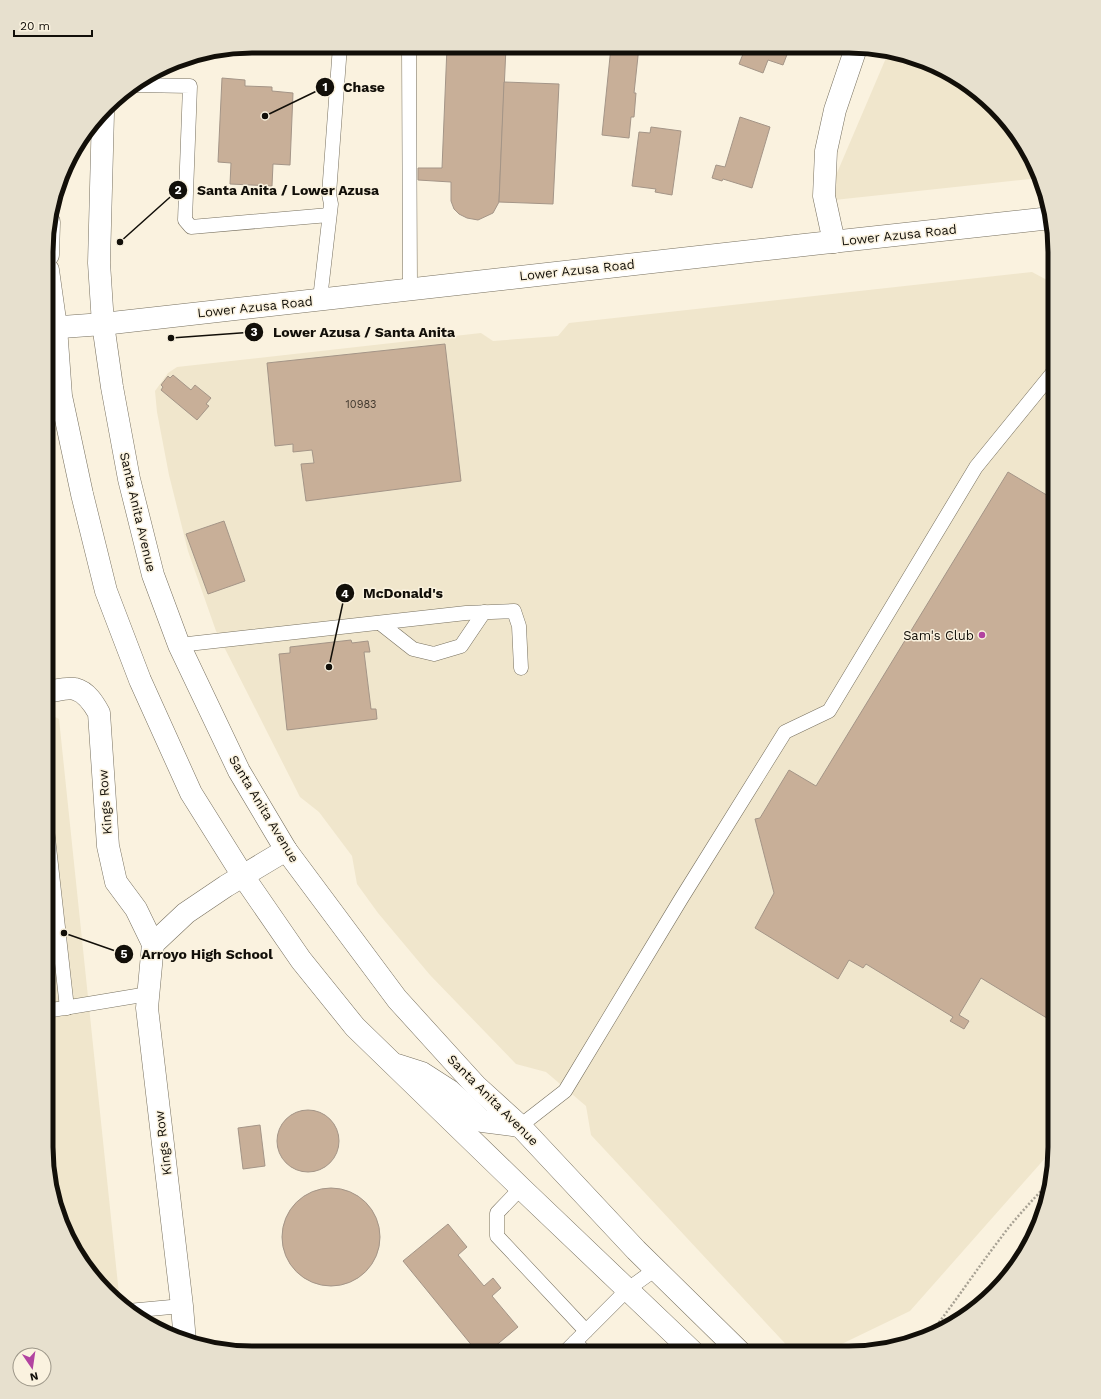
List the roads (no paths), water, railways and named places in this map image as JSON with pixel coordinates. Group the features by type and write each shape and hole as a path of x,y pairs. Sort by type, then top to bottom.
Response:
{"main road":[{"path":"834,242 824,196 826,151 835,110 854,53"},
{"name":"Santa Anita Avenue","path":"103,120 99,263 103,324 112,387 129,479 153,576 179,645 239,771 286,850 397,1000 476,1086 520,1126 636,1250 734,1346"},
{"name":"Lower Azusa Road","path":"53,327 103,324 1045,219"},
{"path":"53,335 61,396 82,494 106,591 140,680 191,793 243,876 300,960 355,1027 687,1346"},
{"name":"Kings Row","path":"53,691 75,688 94,702 99,713 108,846 116,882 136,909 153,944 147,1008 184,1334"},
{"path":"153,944 186,914 243,876 286,850"},
{"path":"392,1064 422,1072 450,1091 482,1121 520,1126"}],"lane":[{"path":"320,299 329,215 340,53"},
{"path":"410,53 410,289"},
{"path":"144,85 190,86 185,220 191,227 329,215"},
{"path":"520,1126 565,1091 681,899 785,732 829,712 976,467 1048,379"},
{"path":"179,645 484,612 514,611 520,626 521,668"},
{"path":"380,623 413,649 434,654 461,646 484,612"},
{"path":"53,880 68,1008"},
{"path":"53,1010 148,994"},
{"path":"521,1188 497,1213 497,1236 586,1331"},
{"path":"570,1346 628,1289 656,1269"},
{"path":"138,1310 182,1306"},
{"path":"574,1342 578,1346"}],"place":[{"name":"Chase","path":"265,116"},
{"name":"Santa Anita / Lower Azusa","path":"120,242"},
{"name":"Lower Azusa / Santa Anita","path":"171,338"},
{"name":"Sam's Club","path":"982,635"},
{"name":"McDonald's","path":"329,667"},
{"name":"Arroyo High School","path":"64,933"}]}
